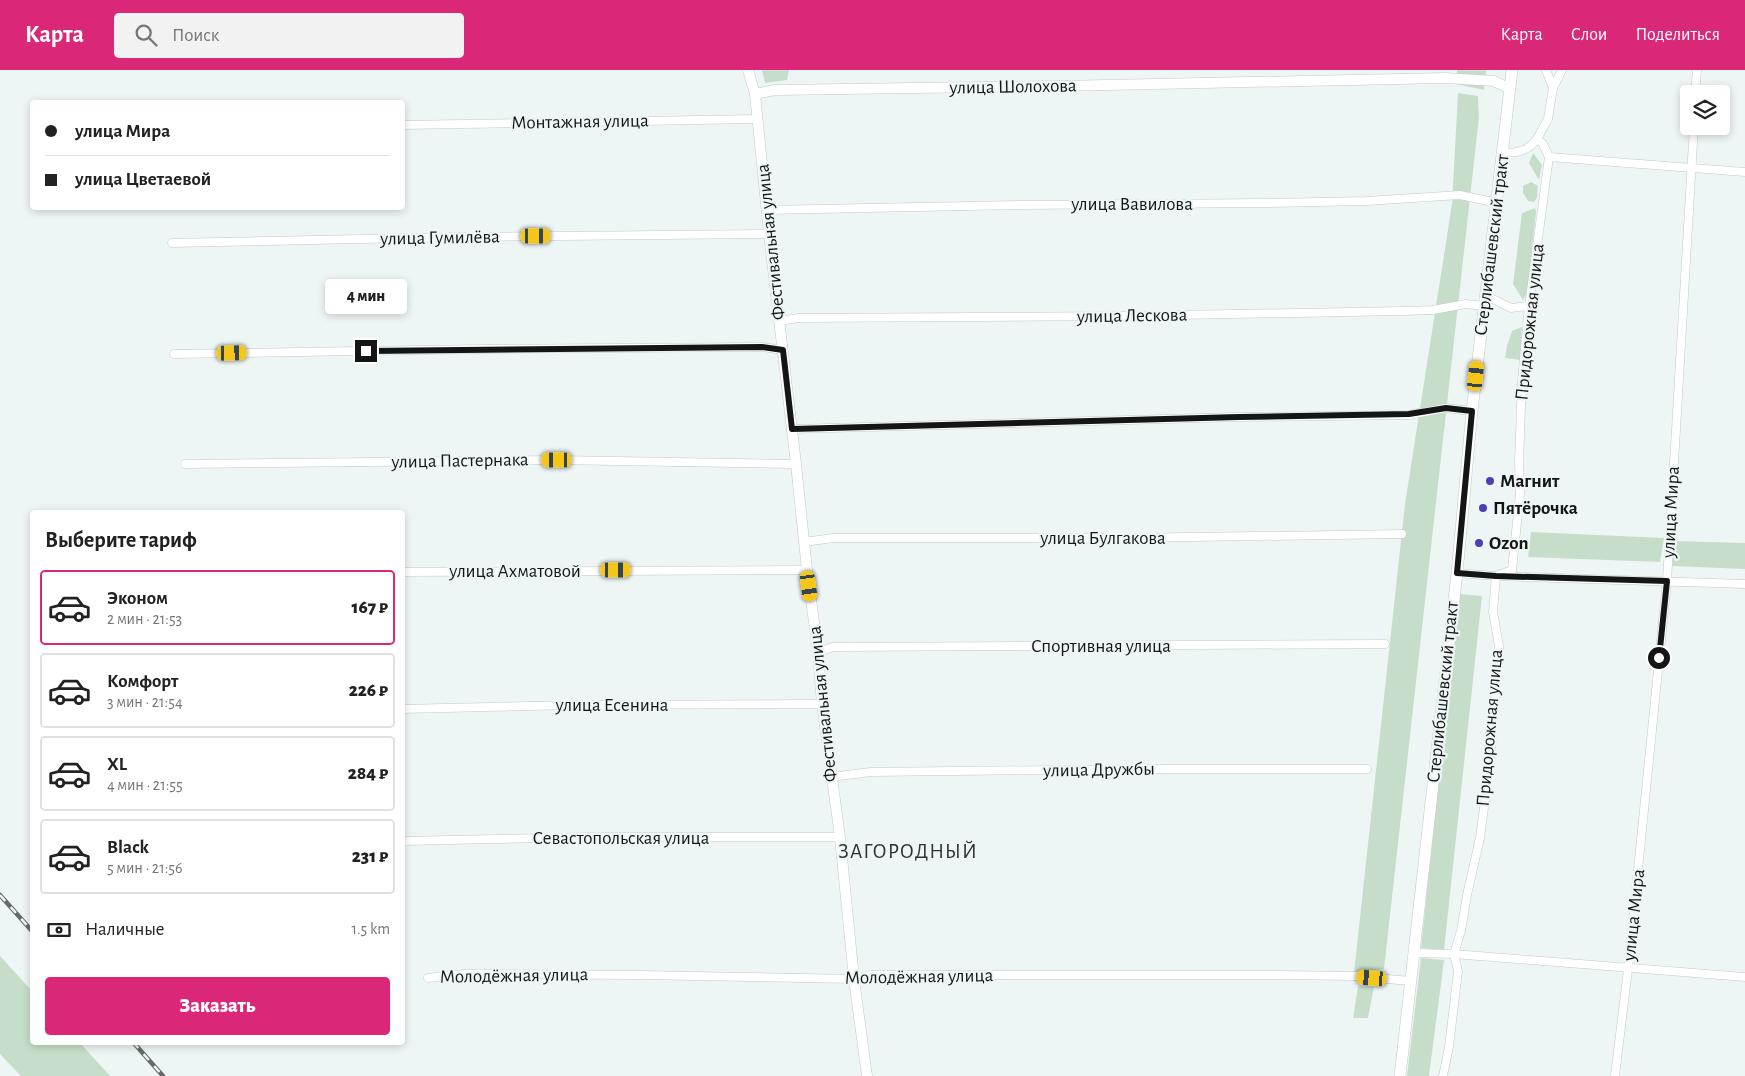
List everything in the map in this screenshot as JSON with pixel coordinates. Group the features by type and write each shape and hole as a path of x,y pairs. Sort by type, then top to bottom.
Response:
{"main road":[{"name":"Стерлибашевский тракт","path":"1400,1076 1457,573 1484,300 1498,203 1512,70"}],"street":[{"name":"Фестивальная улица","path":"748,70 755,94 806,570 818,652 822,704 840,837 854,980 867,1076"},
{"path":"1546,70 1553,88"},
{"path":"1503,153 1518,153 1531,146 1537,139 1548,119 1553,88 1562,70"},
{"path":"1696,85 1697,70"},
{"name":"улица Шолохова","path":"755,94 775,90 1445,78 1494,81 1510,89"},
{"name":"Монтажная улица","path":"405,125 757,119"},
{"name":"улица Мира","path":"1615,1076 1628,969 1667,581 1693,135"},
{"path":"1537,139 1544,144 1549,156 1745,172"},
{"name":"Придорожная улица","path":"1443,1076 1449,1047 1458,971 1454,954 1461,931 1480,838 1490,762 1498,646 1493,612 1496,576 1512,570 1520,494 1519,462 1522,380 1529,306 1549,156"},
{"name":"улица Вавилова","path":"766,210 1366,201 1460,195 1498,203"},
{"name":"улица Гумилёва","path":"172,243 458,237 769,234"},
{"path":"1484,300 1511,308 1529,306"},
{"name":"улица Лескова","path":"780,321 798,318 1114,316 1433,310 1484,300"},
{"path":"174,354 752,347 783,350"},
{"path":"792,429 1409,414 1446,408 1472,411"},
{"name":"улица Пастернака","path":"185,464 557,460 796,464"},
{"name":"улица Булгакова","path":"804,542 833,538 1122,538 1402,534"},
{"name":"улица Ахматовой","path":"405,572 806,570"},
{"path":"1457,573 1496,576 1745,584"},
{"name":"Спортивная улица","path":"818,652 833,647 1385,644"},
{"name":"улица Есенина","path":"405,709 575,705 822,704"},
{"name":"улица Дружбы","path":"831,777 881,772 1367,769"},
{"name":"Севастопольская улица","path":"405,841 591,837 840,837"},
{"path":"1414,953 1454,954 1745,977"},
{"name":"Молодёжная улица","path":"428,978 474,974 639,975 854,980 870,975 1279,975 1354,976 1410,981"}],"green space":[{"path":"762,70 789,70 787,80 765,83"},
{"path":"1457,70 1486,70 1484,90 1456,84"},
{"path":"1458,93 1478,96 1479,117 1384,969 1354,973 1405,504 1452,204"},
{"path":"1533,153 1542,165 1539,180 1529,163"},
{"path":"1531,182 1538,186 1537,198 1534,202 1528,201 1523,193 1523,186"},
{"path":"1535,208 1527,293 1523,300 1513,284 1522,213"},
{"path":"1522,327 1520,360 1505,358 1512,331"},
{"path":"1531,532 1664,538 1660,562 1528,557"},
{"path":"1674,541 1745,543 1745,569 1672,566"},
{"path":"1459,594 1482,596 1444,950 1421,948"},
{"path":"0,956 30,989 30,1045 82,1045 110,1076 21,1076 0,1054"},
{"path":"1421,958 1444,960 1429,1076 1407,1076"},
{"path":"1358,986 1374,987 1368,1018 1353,1018"}],"railway":[{"path":"0,895 30,929"},
{"path":"136,1045 163,1076"}],"place":[{"name":"Магнит","path":"1490,481"},
{"name":"Пятёрочка","path":"1483,508"},
{"name":"Ozon","path":"1479,543"}],"district":[{"name":"ЗАГОРОДНЫЙ","path":"908,851"}],"route":[{"path":"366,351 762,347 783,350 792,429 1409,414 1446,408 1472,411 1457,573 1496,576 1667,581 1659,658"}]}
